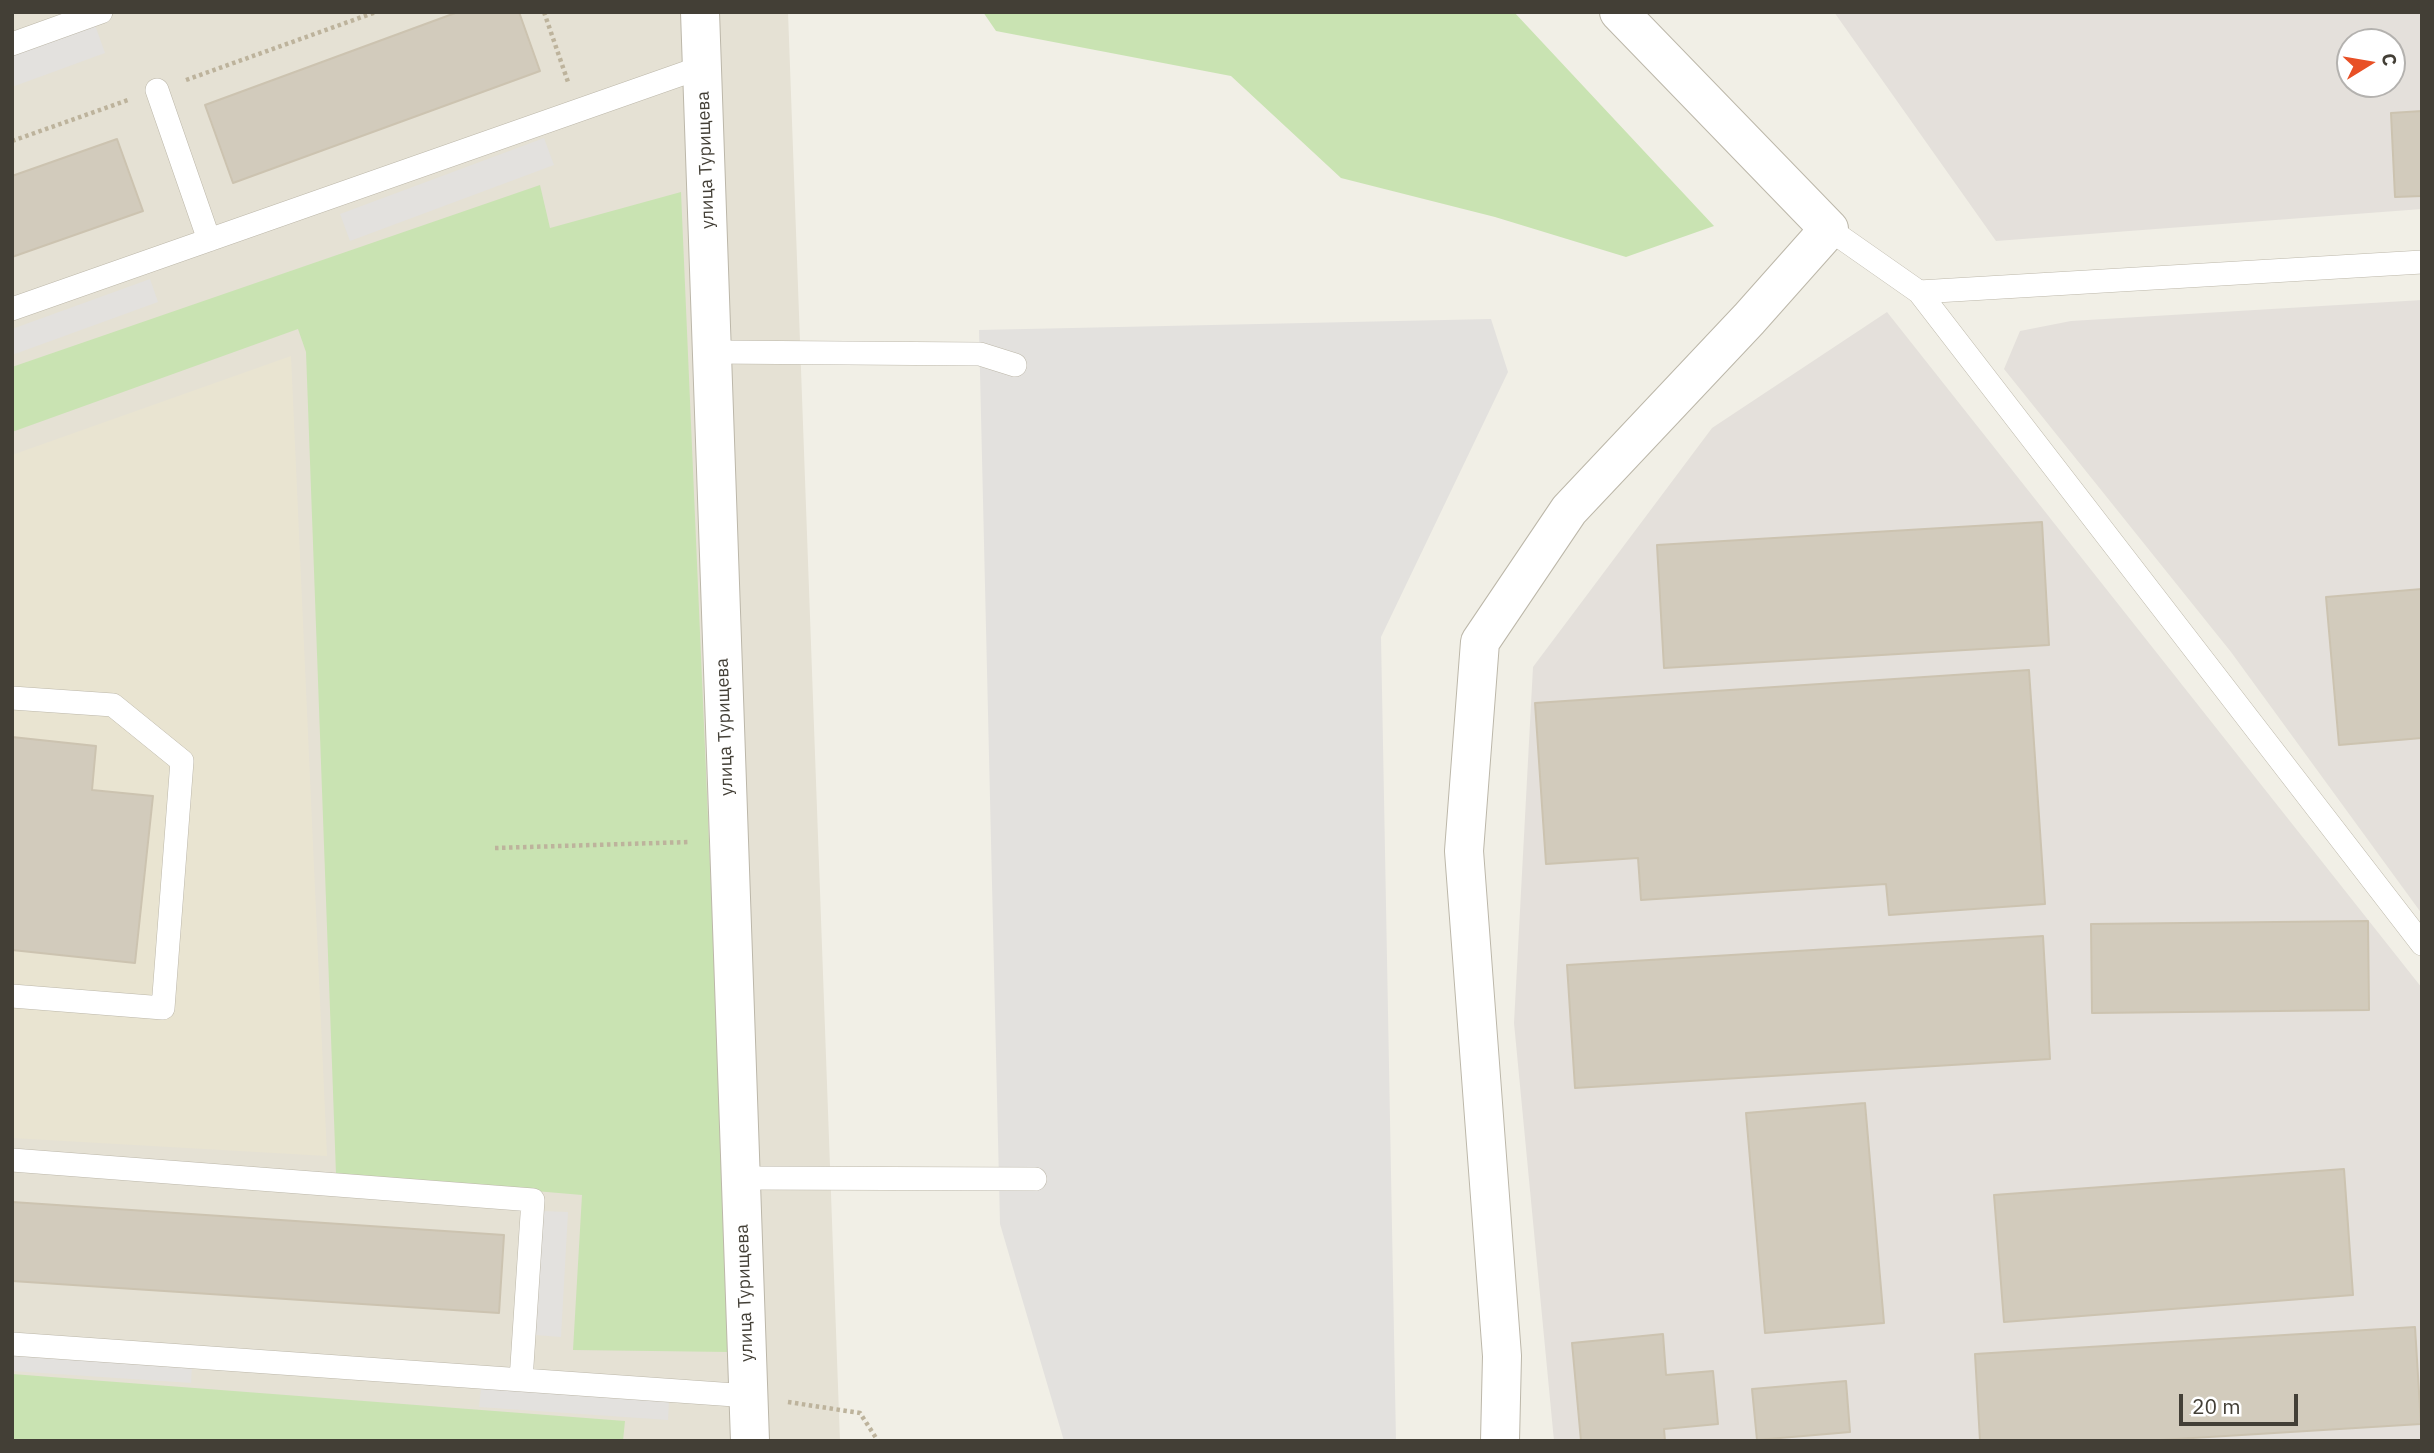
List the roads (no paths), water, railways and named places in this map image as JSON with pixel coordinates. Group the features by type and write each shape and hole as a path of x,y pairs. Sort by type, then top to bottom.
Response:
{"street":[{"name":"улица Турищева","path":"700,12 750,1441"},
{"path":"1500,1441 1502,1356 1464,851 1480,642 1569,510 1749,320 1829,229 1619,12"}],"lane":[{"path":"12,44 101,12"},
{"path":"12,309 702,67"},
{"path":"157,90 209,240"},
{"path":"1829,229 1919,292 2422,944"},
{"path":"1919,292 2422,261"},
{"path":"712,352 980,354 1015,365"},
{"path":"12,698 113,705 182,761 163,1008 12,996"},
{"path":"12,1160 533,1200 522,1380"},
{"path":"741,1178 1035,1179"},
{"path":"12,1344 749,1396"}]}
